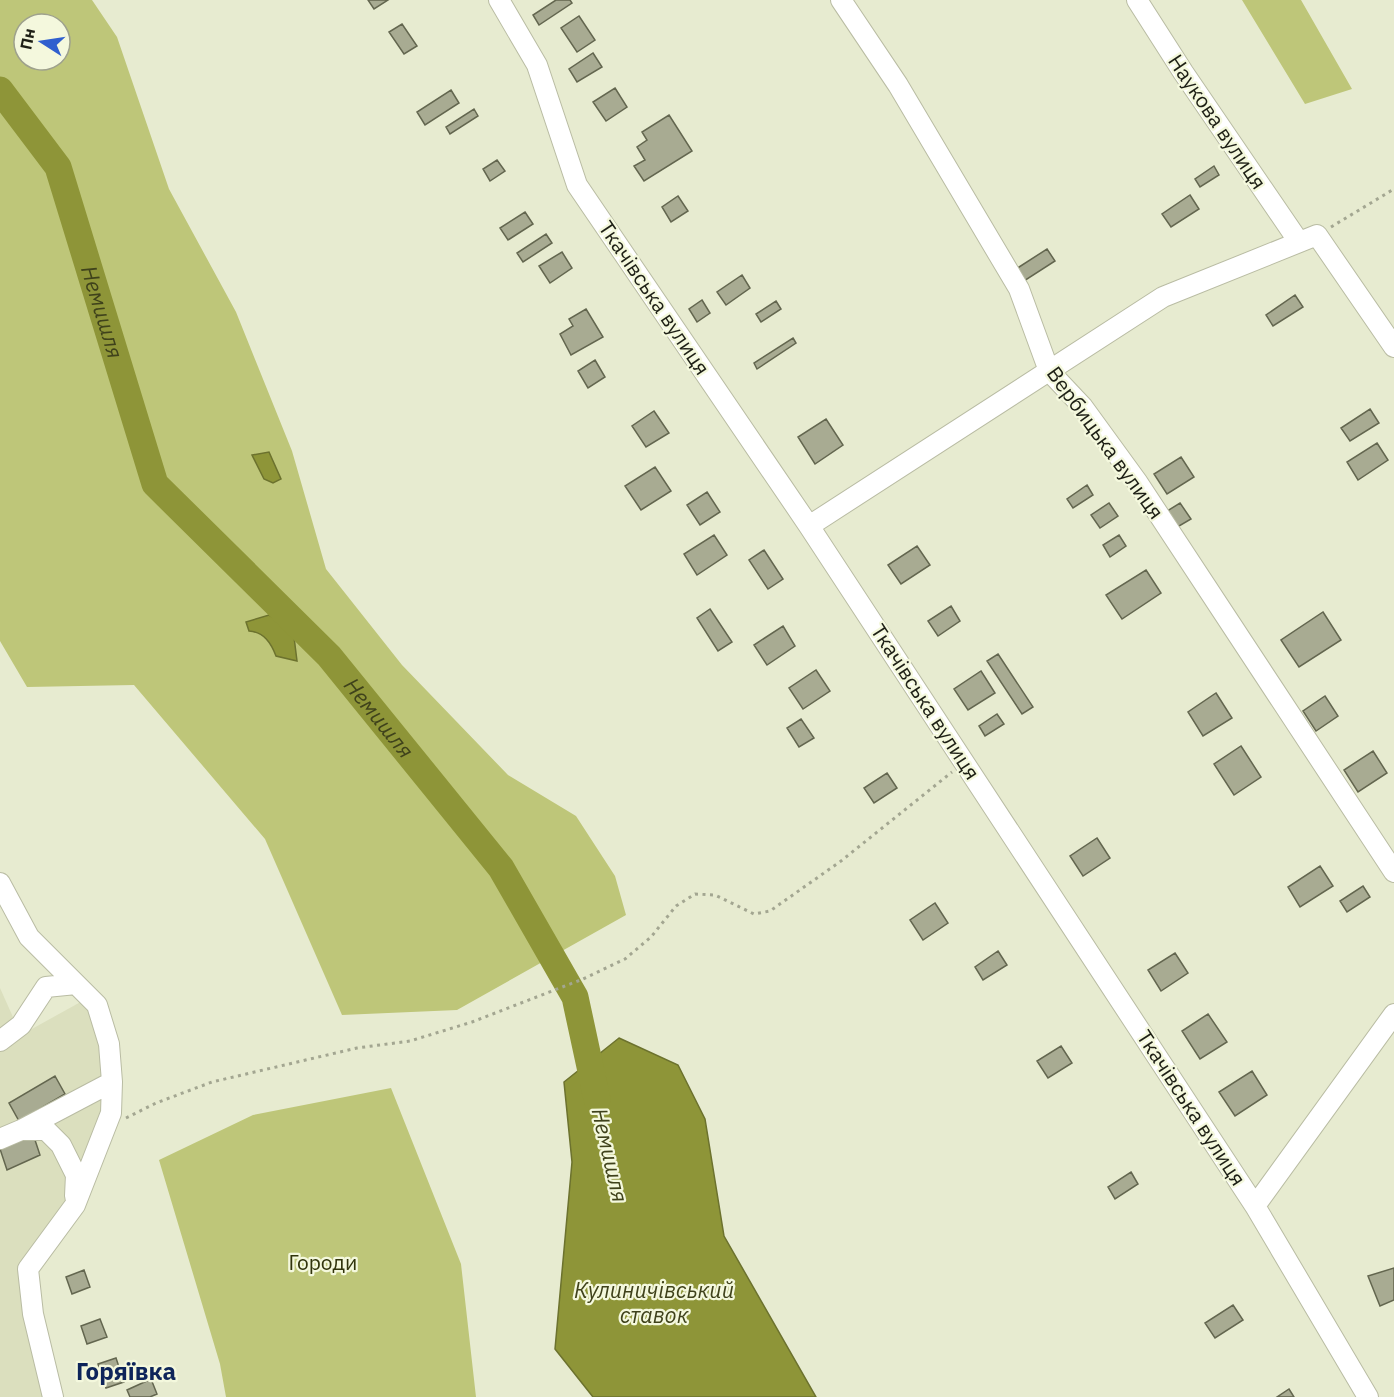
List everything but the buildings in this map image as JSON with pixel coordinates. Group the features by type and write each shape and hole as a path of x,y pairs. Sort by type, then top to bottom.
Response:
{"street":[{"name":"Ткачівська вулиця","path":"499,0 537,65 577,186 809,526 1255,1206 1368,1397"},
{"name":"Вербицька вулиця","path":"841,0 898,85 1019,289 1049,371 1082,406 1138,483 1394,872"},
{"name":"Наукова вулиця","path":"1137,0 1183,72 1308,239 1394,347"},
{"path":"809,526 1163,297 1308,239"},
{"path":"0,883 28,937 97,1005 109,1044 112,1082 111,1113 75,1204 28,1269 33,1314 52,1397"},
{"path":"0,1041 21,1025 46,987 76,984"},
{"path":"1255,1206 1394,1014"},
{"path":"0,1139 112,1082"},
{"path":"21,1130 46,1130 61,1144 76,1175 75,1204"}],"path":[{"path":"1308,239 1394,189"},
{"path":"105,1128 156,1103 213,1082 357,1048 410,1041 472,1022 583,979 625,959 651,937 676,906 695,894 715,895 754,914 770,911 841,861 965,764"}],"shaded area":[{"path":"0,988 21,1035 86,999 105,1046 100,1123 69,1203 23,1271 51,1397 0,1397"}],"green space":[{"path":"0,0 92,0 117,37 169,189 236,312 292,451 326,569 402,665 508,775 576,816 615,876 626,915 457,1010 342,1015 265,839 134,685 27,687 0,641"},
{"path":"1242,0 1301,0 1352,89 1305,104"},
{"name":"Городи","path":"391,1088 461,1264 476,1397 226,1397 220,1364 159,1160 253,1115"}],"water":[{"path":"269,452 281,479 273,483 264,479 252,455"},
{"path":"269,615 293,629 297,661 276,656 266,639 249,631 246,622"},
{"name":"Кулиничівський ставок","path":"619,1038 678,1065 705,1119 724,1236 816,1397 593,1397 555,1349 572,1162 564,1082"}],"waterway":[{"name":"Немишля","path":"0,90 58,167 155,484 329,656 501,868 575,997 597,1099"}],"district":[{"name":"Горяївка","path":"126,1372"}]}
